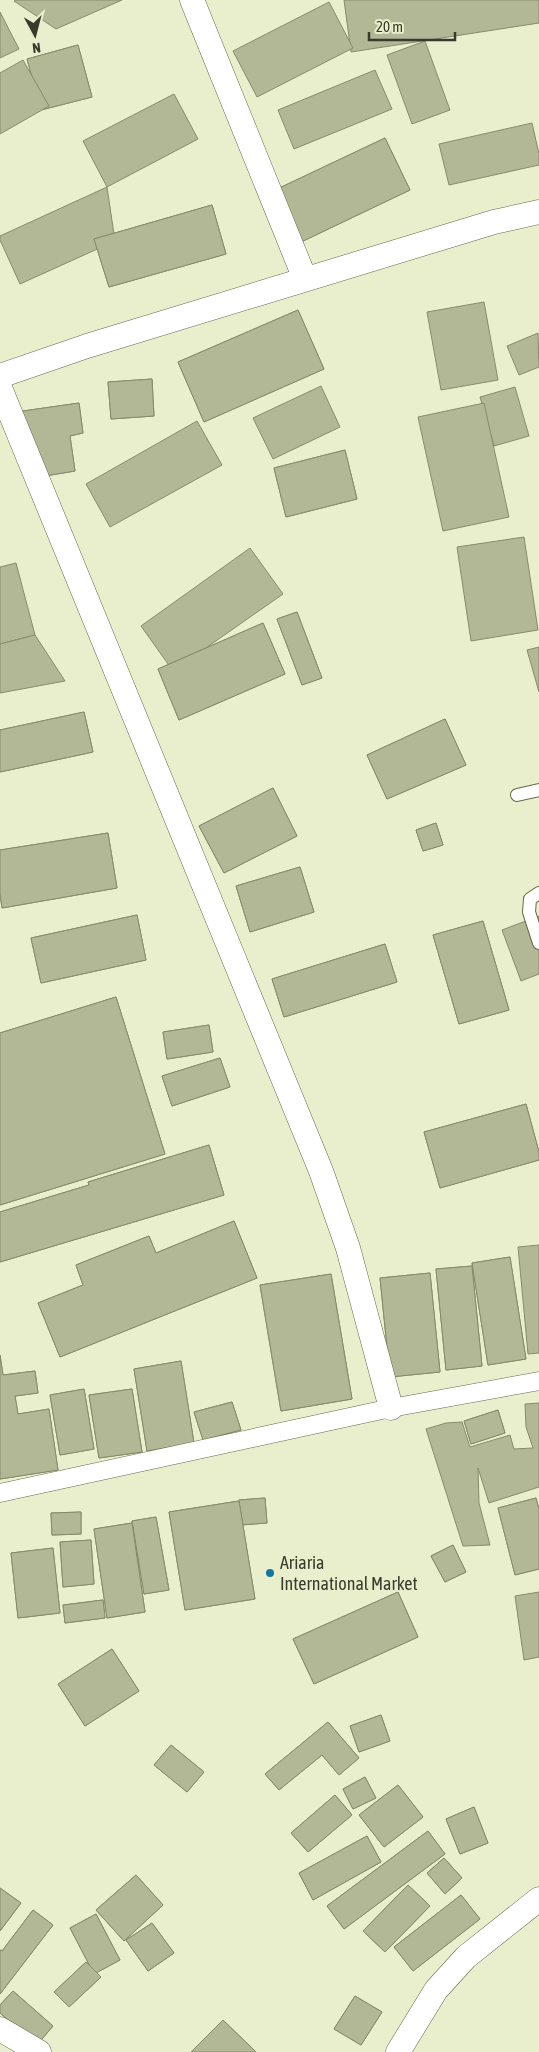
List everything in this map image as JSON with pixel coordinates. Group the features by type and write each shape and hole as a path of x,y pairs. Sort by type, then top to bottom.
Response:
{"street":[{"path":"192,0 305,279"},
{"path":"0,376 87,346 305,279 494,222 539,212"},
{"path":"0,388 321,1171 348,1248 391,1408"},
{"path":"0,1493 391,1408 539,1381"},
{"path":"398,2052 436,1990 466,1956 539,1899"},
{"path":"0,2029 39,2052"}],"lane":[{"path":"517,796 539,790"},
{"path":"539,893 530,900 529,912 539,943"}],"building":[{"path":"122,0 56,29 14,1"},
{"path":"344,0 539,0 539,23 351,52"},
{"path":"329,2 353,48 257,97 233,51"},
{"path":"0,12 19,49 0,58"},
{"path":"425,41 450,110 412,124 387,55"},
{"path":"78,45 92,97 41,110 27,59"},
{"path":"78,45 92,97 41,110 27,59"},
{"path":"23,60 49,106 0,134 0,73"},
{"path":"375,70 392,109 294,149 278,110"},
{"path":"174,94 198,139 107,187 83,141"},
{"path":"532,123 539,154 539,165 449,185 439,144"},
{"path":"385,138 410,190 299,243 273,191"},
{"path":"385,138 410,190 299,243 273,191"},
{"path":"107,187 115,241 20,284 0,240 0,236"},
{"path":"212,205 226,254 109,287 94,239"},
{"path":"212,205 226,254 109,287 94,239"},
{"path":"484,302 498,380 441,390 427,312"},
{"path":"298,310 324,369 204,422 178,362"},
{"path":"298,310 324,369 204,422 178,362"},
{"path":"538,333 539,367 519,375 507,346"},
{"path":"152,379 154,416 111,419 108,382"},
{"path":"152,379 154,416 111,419 108,382"},
{"path":"321,386 340,427 273,459 253,418"},
{"path":"515,387 529,436 494,446 480,397"},
{"path":"79,403 83,433 70,436 75,471 27,479 16,412"},
{"path":"79,403 83,433 70,436 75,471 27,479 16,412"},
{"path":"484,403 509,517 443,531 418,417"},
{"path":"197,421 222,465 110,527 86,484"},
{"path":"345,450 357,499 286,517 274,468"},
{"path":"345,450 357,499 286,517 274,468"},
{"path":"524,537 538,630 471,641 457,547"},
{"path":"250,548 283,594 173,671 141,626"},
{"path":"16,563 35,635 0,644 0,567"},
{"path":"297,612 322,678 302,685 277,619"},
{"path":"297,612 322,678 302,685 277,619"},
{"path":"263,623 285,674 179,720 158,669"},
{"path":"263,623 285,674 179,720 158,669"},
{"path":"35,635 65,681 0,693 0,644"},
{"path":"539,647 539,692 527,650"},
{"path":"84,712 93,752 0,772 0,730"},
{"path":"84,712 93,752 0,772 0,730"},
{"path":"445,719 466,765 387,799 367,755"},
{"path":"445,719 466,765 387,799 367,755"},
{"path":"273,788 297,836 224,873 199,826"},
{"path":"273,788 297,836 224,873 199,826"},
{"path":"436,823 443,845 423,851 416,830"},
{"path":"436,823 443,845 423,851 416,830"},
{"path":"108,833 117,888 2,908 0,894 0,850"},
{"path":"108,833 117,888 2,908 0,894 0,850"},
{"path":"300,867 314,912 250,932 236,886"},
{"path":"300,867 314,912 250,932 236,886"},
{"path":"137,915 146,960 41,983 31,938"},
{"path":"137,915 146,960 41,983 31,938"},
{"path":"539,916 539,974 521,981 502,930"},
{"path":"483,921 509,1010 459,1024 433,935"},
{"path":"483,921 509,1010 459,1024 433,935"},
{"path":"385,944 397,982 284,1017 272,979"},
{"path":"385,944 397,982 284,1017 272,979"},
{"path":"116,997 165,1154 0,1205 0,1033"},
{"path":"116,997 165,1154 0,1205 0,1033"},
{"path":"209,1025 213,1052 167,1059 163,1032"},
{"path":"209,1025 213,1052 167,1059 163,1032"},
{"path":"220,1058 230,1087 172,1106 162,1076"},
{"path":"220,1058 230,1087 172,1106 162,1076"},
{"path":"526,1104 539,1152 539,1160 440,1188 424,1132"},
{"path":"526,1104 539,1152 539,1160 440,1188 424,1132"},
{"path":"209,1145 224,1195 0,1262 0,1212 89,1185 88,1182"},
{"path":"209,1145 224,1195 0,1262 0,1212 89,1185 88,1182"},
{"path":"234,1221 257,1278 60,1357 38,1303 83,1285 76,1265 149,1236 156,1253"},
{"path":"234,1221 257,1278 60,1357 38,1303 83,1285 76,1265 149,1236 156,1253"},
{"path":"539,1245 539,1353 528,1354 518,1247"},
{"path":"510,1257 526,1359 488,1365 472,1263"},
{"path":"510,1257 526,1359 488,1365 472,1263"},
{"path":"472,1266 482,1366 446,1370 436,1269"},
{"path":"472,1266 482,1366 446,1370 436,1269"},
{"path":"430,1273 440,1372 390,1377 380,1278"},
{"path":"430,1273 440,1372 390,1377 380,1278"},
{"path":"331,1274 352,1399 281,1411 260,1285"},
{"path":"331,1274 352,1399 281,1411 260,1285"},
{"path":"0,1355 3,1375 35,1371 38,1393 15,1396 18,1414 49,1409 58,1470 0,1479"},
{"path":"0,1355 3,1375 35,1371 38,1393 15,1396 18,1414 49,1409 58,1470 0,1479"},
{"path":"181,1361 194,1443 147,1451 134,1369"},
{"path":"181,1361 194,1443 147,1451 134,1369"},
{"path":"84,1389 94,1449 60,1455 50,1395"},
{"path":"84,1389 94,1449 60,1455 50,1395"},
{"path":"132,1389 142,1452 99,1458 89,1395"},
{"path":"132,1389 142,1452 99,1458 89,1395"},
{"path":"232,1402 241,1430 203,1440 194,1412"},
{"path":"232,1402 241,1430 203,1440 194,1412"},
{"path":"539,1403 539,1487 489,1503 478,1468 479,1503 490,1545 463,1546 426,1429 446,1423 462,1422 470,1447 510,1435 514,1449 533,1448 526,1427 525,1404"},
{"path":"498,1410 505,1433 471,1444 464,1421"},
{"path":"498,1410 505,1433 471,1444 464,1421"},
{"path":"265,1498 267,1523 241,1525 239,1500"},
{"path":"265,1498 267,1523 241,1525 239,1500"},
{"path":"536,1498 539,1509 539,1569 515,1575 498,1508"},
{"path":"536,1498 539,1509 539,1569 515,1575 498,1508"},
{"path":"239,1501 255,1599 185,1610 169,1512"},
{"path":"239,1501 255,1599 185,1610 169,1512"},
{"path":"81,1512 81,1534 52,1535 51,1513"},
{"path":"81,1512 81,1534 52,1535 51,1513"},
{"path":"156,1517 169,1590 144,1594 132,1521"},
{"path":"156,1517 169,1590 144,1594 132,1521"},
{"path":"132,1523 145,1612 107,1618 94,1529"},
{"path":"132,1523 145,1612 107,1618 94,1529"},
{"path":"91,1540 94,1584 63,1587 60,1542"},
{"path":"91,1540 94,1584 63,1587 60,1542"},
{"path":"453,1545 466,1572 445,1582 431,1556"},
{"path":"453,1545 466,1572 445,1582 431,1556"},
{"path":"53,1548 60,1613 18,1618 11,1553"},
{"path":"53,1548 60,1613 18,1618 11,1553"},
{"path":"398,1592 418,1637 314,1684 293,1639"},
{"path":"398,1592 418,1637 314,1684 293,1639"},
{"path":"539,1592 539,1657 524,1660 515,1596"},
{"path":"103,1600 105,1618 65,1623 63,1605"},
{"path":"103,1600 105,1618 65,1623 63,1605"},
{"path":"112,1649 139,1691 85,1726 58,1684"},
{"path":"112,1649 139,1691 85,1726 58,1684"},
{"path":"381,1715 390,1741 359,1752 350,1726"},
{"path":"381,1715 390,1741 359,1752 350,1726"},
{"path":"328,1722 359,1758 339,1775 322,1755 279,1790 265,1774"},
{"path":"328,1722 359,1758 339,1775 322,1755 279,1790 265,1774"},
{"path":"171,1745 204,1772 187,1792 154,1765"},
{"path":"171,1745 204,1772 187,1792 154,1765"},
{"path":"365,1777 376,1798 353,1809 343,1789"},
{"path":"365,1777 376,1798 353,1809 343,1789"},
{"path":"398,1785 423,1817 384,1847 359,1815"},
{"path":"398,1785 423,1817 384,1847 359,1815"},
{"path":"335,1795 352,1815 308,1852 291,1833"},
{"path":"335,1795 352,1815 308,1852 291,1833"},
{"path":"474,1807 488,1843 460,1854 446,1819"},
{"path":"474,1807 488,1843 460,1854 446,1819"},
{"path":"428,1831 445,1854 344,1929 327,1906"},
{"path":"428,1831 445,1854 344,1929 327,1906"},
{"path":"367,1836 381,1862 313,1900 299,1873"},
{"path":"367,1836 381,1862 313,1900 299,1873"},
{"path":"444,1858 462,1878 445,1894 427,1873"},
{"path":"444,1858 462,1878 445,1894 427,1873"},
{"path":"136,1875 163,1905 124,1941 96,1910"},
{"path":"136,1875 163,1905 124,1941 96,1910"},
{"path":"408,1885 430,1906 385,1952 363,1931"},
{"path":"408,1885 430,1906 385,1952 363,1931"},
{"path":"0,1888 21,1903 0,1931"},
{"path":"0,1888 21,1903 0,1931"},
{"path":"461,1895 480,1919 413,1971 394,1947"},
{"path":"461,1895 480,1919 413,1971 394,1947"},
{"path":"33,1910 53,1925 0,1994 0,1950 2,1951"},
{"path":"33,1910 53,1925 0,1994 0,1950 2,1951"},
{"path":"96,1914 120,1960 94,1974 70,1928"},
{"path":"96,1914 120,1960 94,1974 70,1928"},
{"path":"152,1923 174,1953 148,1971 126,1940"},
{"path":"152,1923 174,1953 148,1971 126,1940"},
{"path":"86,1962 101,1977 69,2007 54,1992"},
{"path":"86,1962 101,1977 69,2007 54,1992"},
{"path":"13,1991 53,2026 37,2045 0,2013 0,2005"},
{"path":"13,1991 53,2026 37,2045 0,2013 0,2005"},
{"path":"355,1996 382,2012 361,2045 334,2029"},
{"path":"355,1996 382,2012 361,2045 334,2029"},
{"path":"223,2020 256,2052 191,2052"},
{"path":"223,2020 256,2052 191,2052"}],"place":[{"name":"Ariaria International Market","path":"270,1573"}]}
